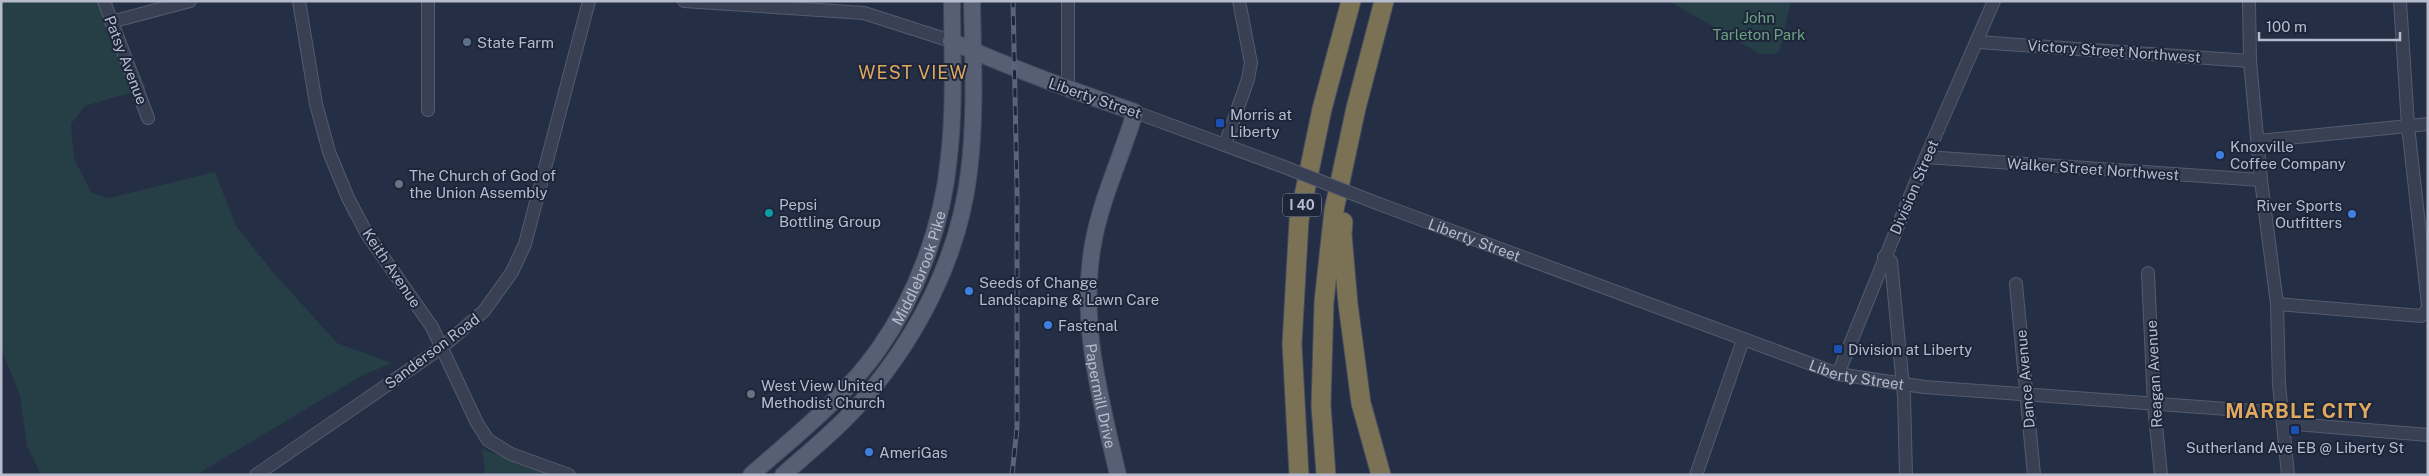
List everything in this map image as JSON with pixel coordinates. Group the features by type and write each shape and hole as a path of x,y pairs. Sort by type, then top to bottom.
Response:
{"highway":[{"name":"I 40","path":"1299,475 1292,344 1299,220 1322,109 1351,1"},
{"name":"I 40","path":"1326,475 1321,405 1324,302 1334,210 1356,108 1384,1"},
{"path":"1356,108 1342,234 1360,403 1381,475"},
{"path":"1294,475 1295,415"}],"main road":[{"name":"Middlebrook Pike","path":"751,475 847,387 878,350 902,311 930,247 950,157 952,1"},
{"name":"Middlebrook Pike","path":"782,475 862,402 899,355 924,313 939,280 956,233 969,174 972,140 972,1"},
{"name":"Liberty Street","path":"951,41 1068,90 1136,112"},
{"name":"Papermill Drive","path":"1118,475 1093,365 1088,304 1094,238 1136,112"}],"street":[{"name":"Patsy Avenue","path":"104,1 148,118"},
{"path":"111,22 190,1"},
{"name":"Keith Avenue","path":"299,1 316,104 330,152 348,198 367,234 432,327 477,423 488,440 511,454 569,475"},
{"path":"428,1 428,110"},
{"name":"Sanderson Road","path":"256,475 441,348 484,312 499,293 512,272 525,244 589,1"},
{"name":"Liberty Street","path":"684,1 864,13 951,41"},
{"path":"1068,1 1068,90"},
{"path":"1226,145 1248,79 1251,63 1239,1"},
{"name":"Division Street","path":"1838,374 1888,259 1926,157 1978,42 1994,1"},
{"path":"2249,1 2250,61 2261,180 2277,304 2282,418 2288,475"},
{"path":"2277,304 2426,310 2408,126 2400,1"},
{"name":"Victory Street Northwest","path":"1978,42 2250,61"},
{"name":"Liberty Street","path":"1136,112 1838,374 1902,385 2154,404 2428,436"},
{"path":"2258,142 2428,124"},
{"name":"Walker Street Northwest","path":"1926,157 2261,180"},
{"path":"1888,259 1902,385 1906,475"},
{"name":"Reagan Avenue","path":"2148,273 2154,404 2161,475"},
{"name":"Dance Avenue","path":"2016,284 2034,475"},
{"path":"1696,475 1743,340"}],"green space":[{"path":"1,1 108,1 146,88 85,106 71,124 74,159 92,193 109,198 215,172 236,226 273,272 337,343 392,363 363,375 196,475 41,475 27,446 20,395 1,349"},
{"name":"John Tarleton Park","path":"1669,1 1791,1 1780,49 1776,54 1760,54"},
{"path":"482,449 551,475 485,475"}],"railway":[{"path":"1012,475 1017,428 1017,189 1013,1"}],"place":[{"name":"State Farm","path":"467,42"},
{"name":"Morris at Liberty","path":"1220,123"},
{"name":"Knoxville Coffee Company","path":"2220,155"},
{"name":"The Church of God of the Union Assembly","path":"399,184"},
{"name":"Pepsi Bottling Group","path":"769,213"},
{"name":"River Sports Outfitters","path":"2352,214"},
{"name":"Seeds of Change Landscaping & Lawn Care","path":"969,291"},
{"name":"Fastenal","path":"1048,325"},
{"name":"Division at Liberty","path":"1838,349"},
{"name":"West View United Methodist Church","path":"751,394"},
{"name":"Sutherland Ave EB @ Liberty St","path":"2295,430"},
{"name":"AmeriGas","path":"869,452"}],"district":[{"name":"WEST VIEW","path":"913,72"},
{"name":"MARBLE CITY","path":"2299,411"}]}
